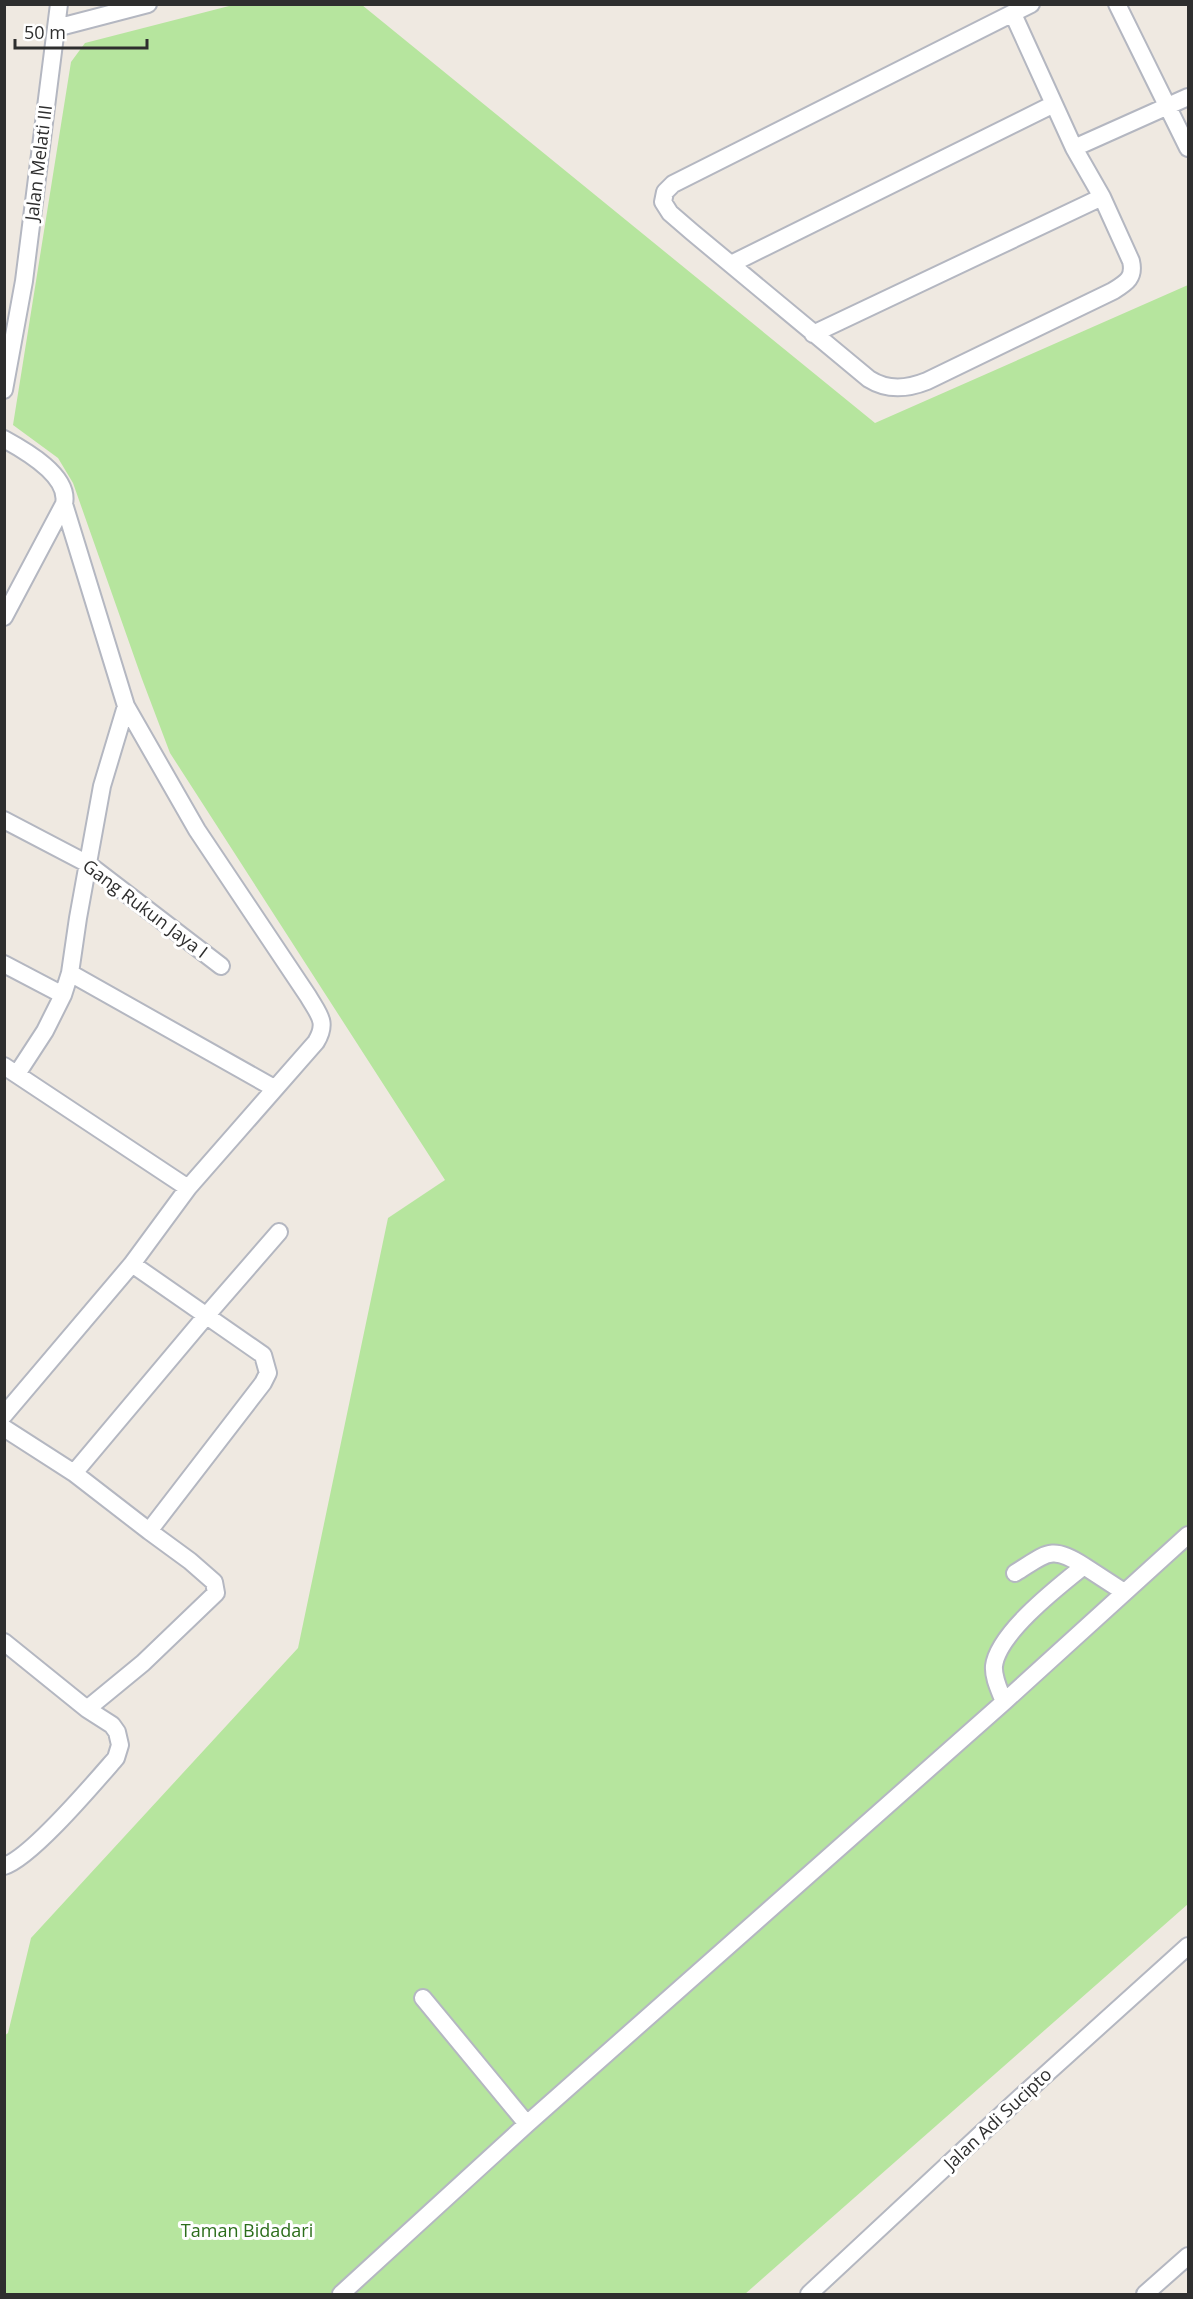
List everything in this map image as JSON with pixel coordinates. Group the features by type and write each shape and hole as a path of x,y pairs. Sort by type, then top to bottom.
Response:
{"street":[{"name":"Jalan Melati III","path":"4,390 24,281 59,4"},
{"path":"56,28 148,4"},
{"path":"1013,14 1074,148 1102,196 1131,261 1133,269 1129,279 1113,291 927,381 904,388 878,384 813,334 670,213 665,206 663,196 673,184 1031,4"},
{"path":"1117,4 1188,148"},
{"path":"1074,148 1188,97"},
{"path":"731,264 1054,104"},
{"path":"813,334 1102,196"},
{"path":"4,439 39,461 52,473 65,492 64,504 126,706 197,830 320,1017 322,1030 315,1042 188,1188 132,1264 4,1414"},
{"path":"4,617 64,504"},
{"path":"126,706 102,786 70,973 63,995 45,1031 11,1070 188,1188"},
{"name":"Gang Rukun Jaya I","path":"4,820 88,864 221,966"},
{"path":"4,964 63,995"},
{"path":"70,973 274,1088"},
{"path":"74,1473 279,1232"},
{"path":"132,1264 263,1355 268,1373 241,1412 149,1531"},
{"path":"7,1436 74,1473 190,1561 214,1582 216,1593 143,1664 87,1709"},
{"path":"341,2295 527,2124 1004,1702 1188,1535"},
{"path":"1015,1573 1053,1553 1068,1555 1124,1592"},
{"path":"1004,1702 994,1674 994,1665 1005,1642 1041,1602 1084,1566"},
{"path":"4,1642 87,1709 112,1725 117,1732 120,1745 116,1758 23,1856 4,1866"},
{"name":"Jalan Adi Sucipto","path":"809,2295 1014,2103 1188,1947"},
{"path":"423,1998 527,2124"},
{"path":"1145,2295 1188,2256"}],"green space":[{"name":"Taman Bidadari","path":"233,5 362,5 875,423 1188,285 1188,1904 745,2294 5,2294 4,2036 8,2033 31,1938 298,1648 388,1218 445,1180 170,753 73,483 58,458 13,425 71,62 85,43"}]}
